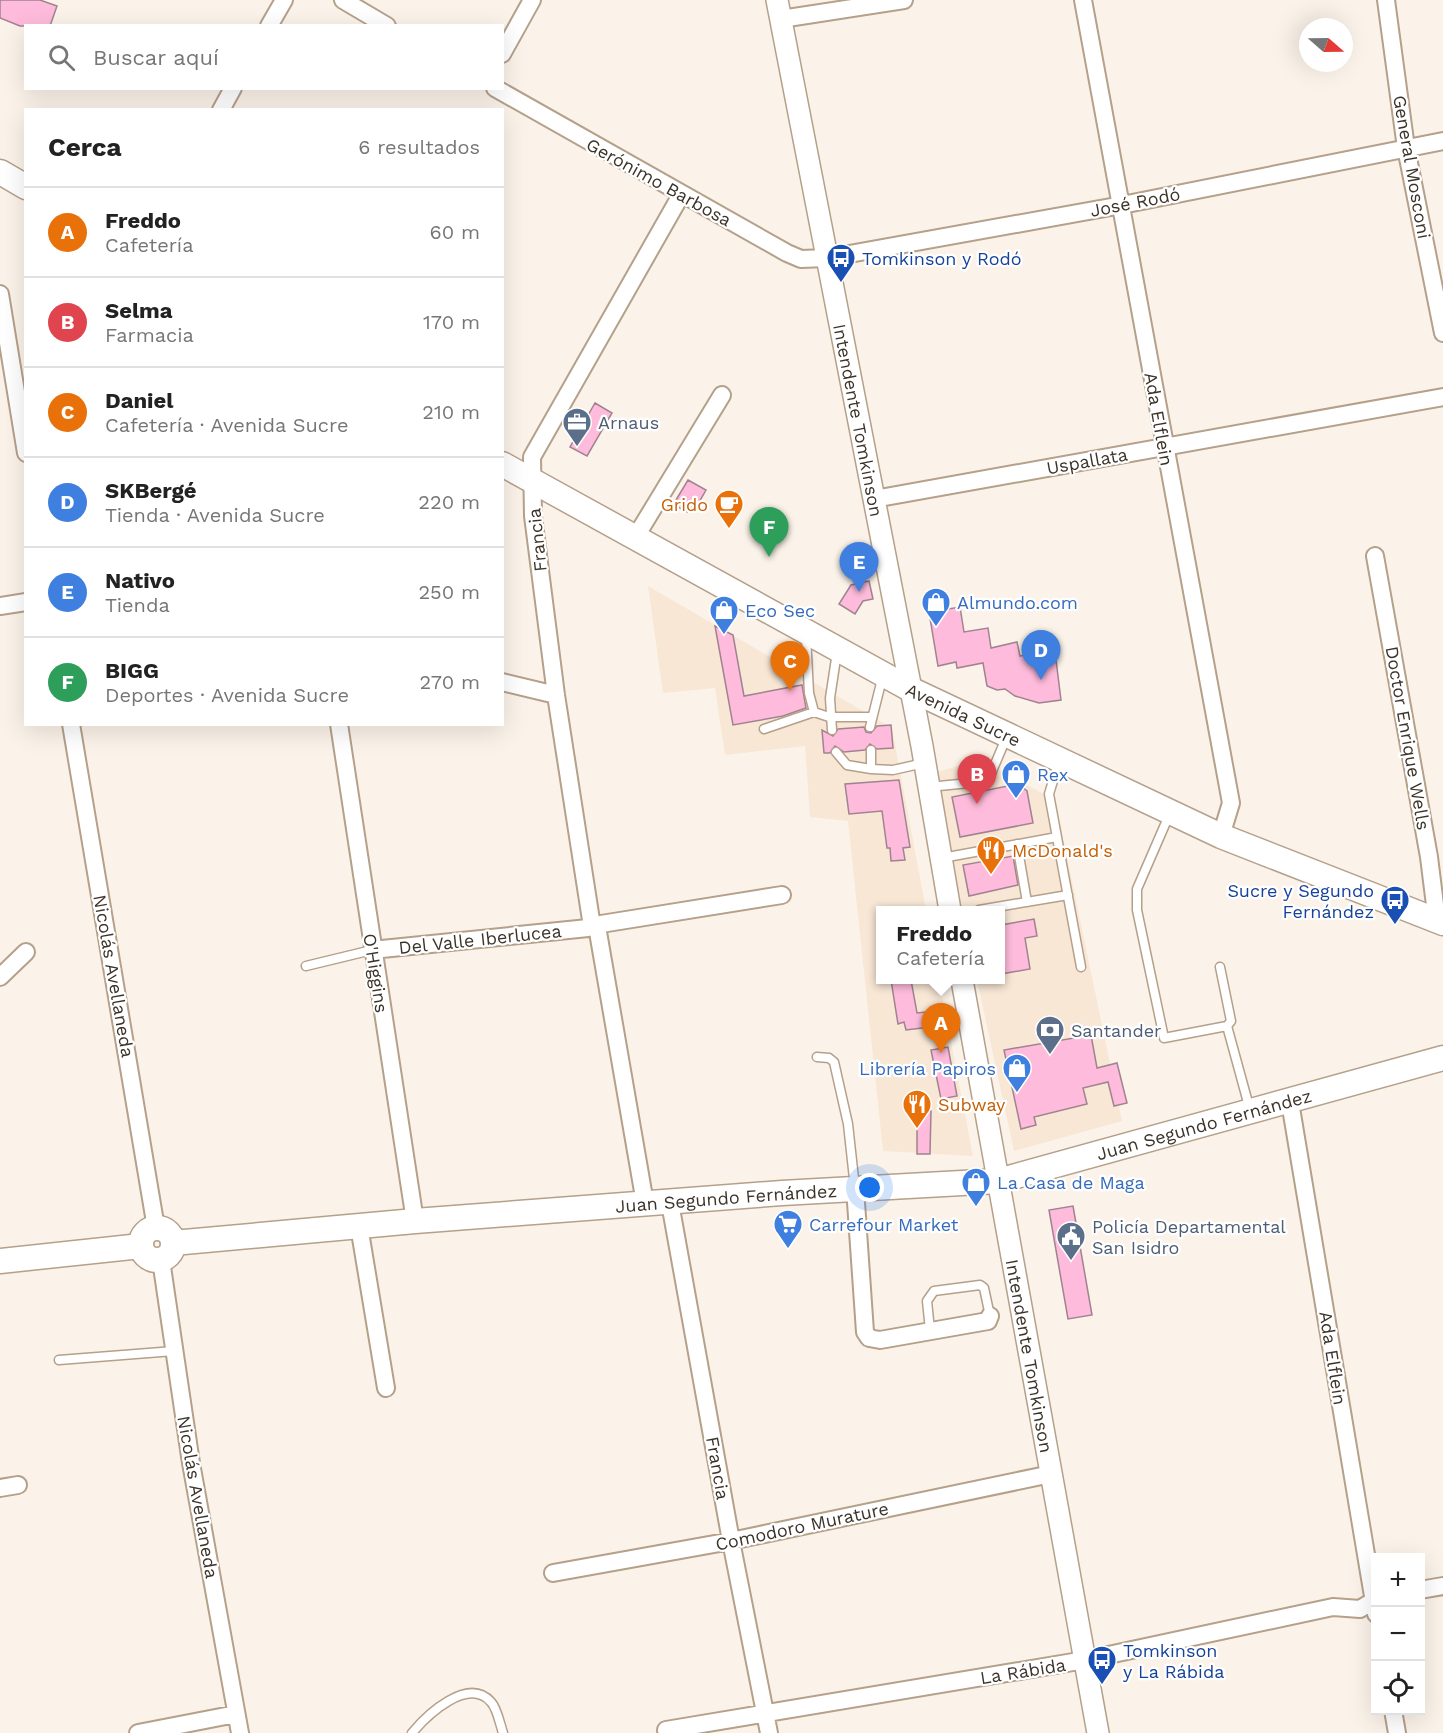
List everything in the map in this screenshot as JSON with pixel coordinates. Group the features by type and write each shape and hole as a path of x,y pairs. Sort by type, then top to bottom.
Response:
{"main road":[{"path":"0,172 24,186"},
{"name":"Avenida Sucre","path":"504,465 910,688 1221,836 1440,922"},
{"name":"Juan Segundo Fernández","path":"0,1261 415,1221 855,1188 998,1181 1251,1113 1443,1058"}],"street":[{"path":"270,24 284,0"},
{"path":"343,0 384,24"},
{"path":"504,50 532,0"},
{"path":"779,10 904,0"},
{"name":"Ada Elflein","path":"1083,0 1231,803 1221,836"},
{"name":"General Mosconi","path":"1386,0 1406,148 1443,333"},
{"name":"Intendente Tomkinson","path":"779,10 925,763 949,906"},
{"path":"222,108 232,90"},
{"name":"Gerónimo Barbosa","path":"498,90 787,254 801,259 827,258"},
{"name":"José Rodó","path":"827,258 1122,205 1443,141"},
{"name":"Francia","path":"645,1203 594,926 556,695 531,479 532,457 536,448 681,195"},
{"path":"0,294 24,441"},
{"path":"635,538 722,395"},
{"name":"Uspallata","path":"874,500 1443,397"},
{"name":"Doctor Enrique Wells","path":"1375,556 1440,922"},
{"path":"0,606 24,602"},
{"path":"504,682 556,695"},
{"name":"Nicolás Avellaneda","path":"71,726 158,1244 191,1462 240,1733"},
{"name":"O'Higgins","path":"339,726 415,1221"},
{"name":"Del Valle Iberlucea","path":"372,950 594,926 782,895"},
{"path":"0,977 26,952"},
{"name":"Intendente Tomkinson","path":"963,984 1098,1733"},
{"name":"Ada Elflein","path":"1290,1102 1371,1580"},
{"path":"855,1188 865,1332 869,1338 880,1341 930,1329 988,1321 990,1316"},
{"name":"Francia","path":"670,1203 730,1541 770,1733"},
{"path":"359,1226 386,1388"},
{"name":"Comodoro Murature","path":"553,1574 730,1541 1051,1474"},
{"path":"0,1488 18,1485"},
{"path":"1425,1589 1443,1586"},
{"name":"La Rábida","path":"666,1730 1085,1660 1333,1607 1360,1609 1371,1605"},
{"path":"138,1733 236,1714"},
{"path":"1394,1715 1397,1733"}],"lane":[{"path":"805,631 809,693 814,712"},
{"path":"832,730 829,717 838,649"},
{"path":"870,727 883,674"},
{"path":"764,729 814,712 829,717 872,717"},
{"path":"929,788 979,782 990,776 1007,735"},
{"path":"871,750 871,769"},
{"path":"836,752 847,765 871,769 893,770 925,763"},
{"path":"1059,760 1049,794 1081,967"},
{"path":"1170,812 1137,889 1137,910 1164,1038 1167,1040 1227,1026 1231,1021 1220,967"},
{"path":"941,858 1057,837"},
{"path":"1017,844 1027,902"},
{"path":"1004,906 1068,895"},
{"path":"306,966 372,950"},
{"path":"1227,1026 1251,1113"},
{"path":"817,1057 829,1058 834,1062 848,1124 855,1188"},
{"path":"930,1329 927,1301 934,1291 980,1285 984,1288 990,1316"},
{"path":"59,1360 174,1351"},
{"path":"412,1733 425,1717 467,1692 480,1694 492,1702 503,1733"}],"shaded area":[{"path":"648,586 892,728 925,906 876,906 876,984 940,984 973,1156 883,1151 848,821 810,817 805,746 725,755 715,688 663,693"},
{"path":"981,760 1055,800 1122,1121 1014,1151 978,984 1005,984 1005,906 962,906 933,773"}],"building":[{"path":"0,0 40,0 57,6 51,24 20,26 0,18"},
{"path":"595,403 612,413 587,456 570,447"},
{"path":"688,480 706,490 694,511 689,508 687,512 676,506 678,502 676,500"},
{"path":"869,581 873,599 863,601 855,614 839,604 851,585"},
{"path":"960,607 964,632 988,628 991,648 1017,642 1020,656 1038,652 1039,663 1056,660 1061,700 1039,703 1015,696 1005,689 997,690 987,686 983,663 957,668 956,662 938,666 929,612"},
{"path":"715,626 733,635 744,696 802,685 806,708 783,716 733,725"},
{"path":"891,725 893,748 877,749 870,744 865,750 844,752 835,746 830,753 824,753 822,730 833,736 838,729 864,727 866,732 871,733 877,726"},
{"path":"899,780 910,847 903,848 905,860 891,861 882,811 849,814 845,784"},
{"path":"1018,784 1027,791 1033,823 960,837 952,797"},
{"name":"McDonald's","path":"1013,856 1018,885 969,896 963,865"},
{"path":"1034,919 1037,936 1025,938 1030,969 1005,973 1005,924"},
{"path":"892,984 912,984 917,1013 945,1010 947,1025 906,1030 904,1022 898,1024"},
{"path":"1091,1035 1097,1068 1117,1063 1127,1103 1114,1106 1108,1082 1083,1088 1087,1104 1034,1117 1036,1125 1021,1129 1004,1050"},
{"path":"948,1047 957,1096 941,1099 931,1050"},
{"path":"917,1110 931,1111 930,1154 917,1154"},
{"name":"Policía Departamental San Isidro","path":"1073,1206 1092,1315 1068,1319 1049,1210"}],"place":[{"name":"Tomkinson y Rodó","path":"841,284"},
{"name":"Arnaus","path":"577,448"},
{"name":"Grido","path":"729,530"},
{"name":"BIGG","path":"769,557"},
{"name":"Nativo","path":"859,592"},
{"name":"Almundo.com","path":"936,628"},
{"name":"Eco Sec","path":"724,636"},
{"name":"SKBergé","path":"1041,680"},
{"name":"Daniel","path":"790,691"},
{"name":"Rex","path":"1016,800"},
{"name":"Selma","path":"977,804"},
{"name":"McDonald's","path":"991,876"},
{"name":"Sucre y Segundo Fernández","path":"1395,926"},
{"name":"Freddo","path":"941,1053"},
{"name":"Santander","path":"1050,1056"},
{"name":"Librería Papiros","path":"1017,1094"},
{"name":"Subway","path":"917,1130"},
{"name":"La Casa de Maga","path":"976,1208"},
{"name":"Carrefour Market","path":"788,1250"},
{"name":"Policía Departamental San Isidro","path":"1071,1262"},
{"name":"Tomkinson y La Rábida","path":"1102,1686"}]}
